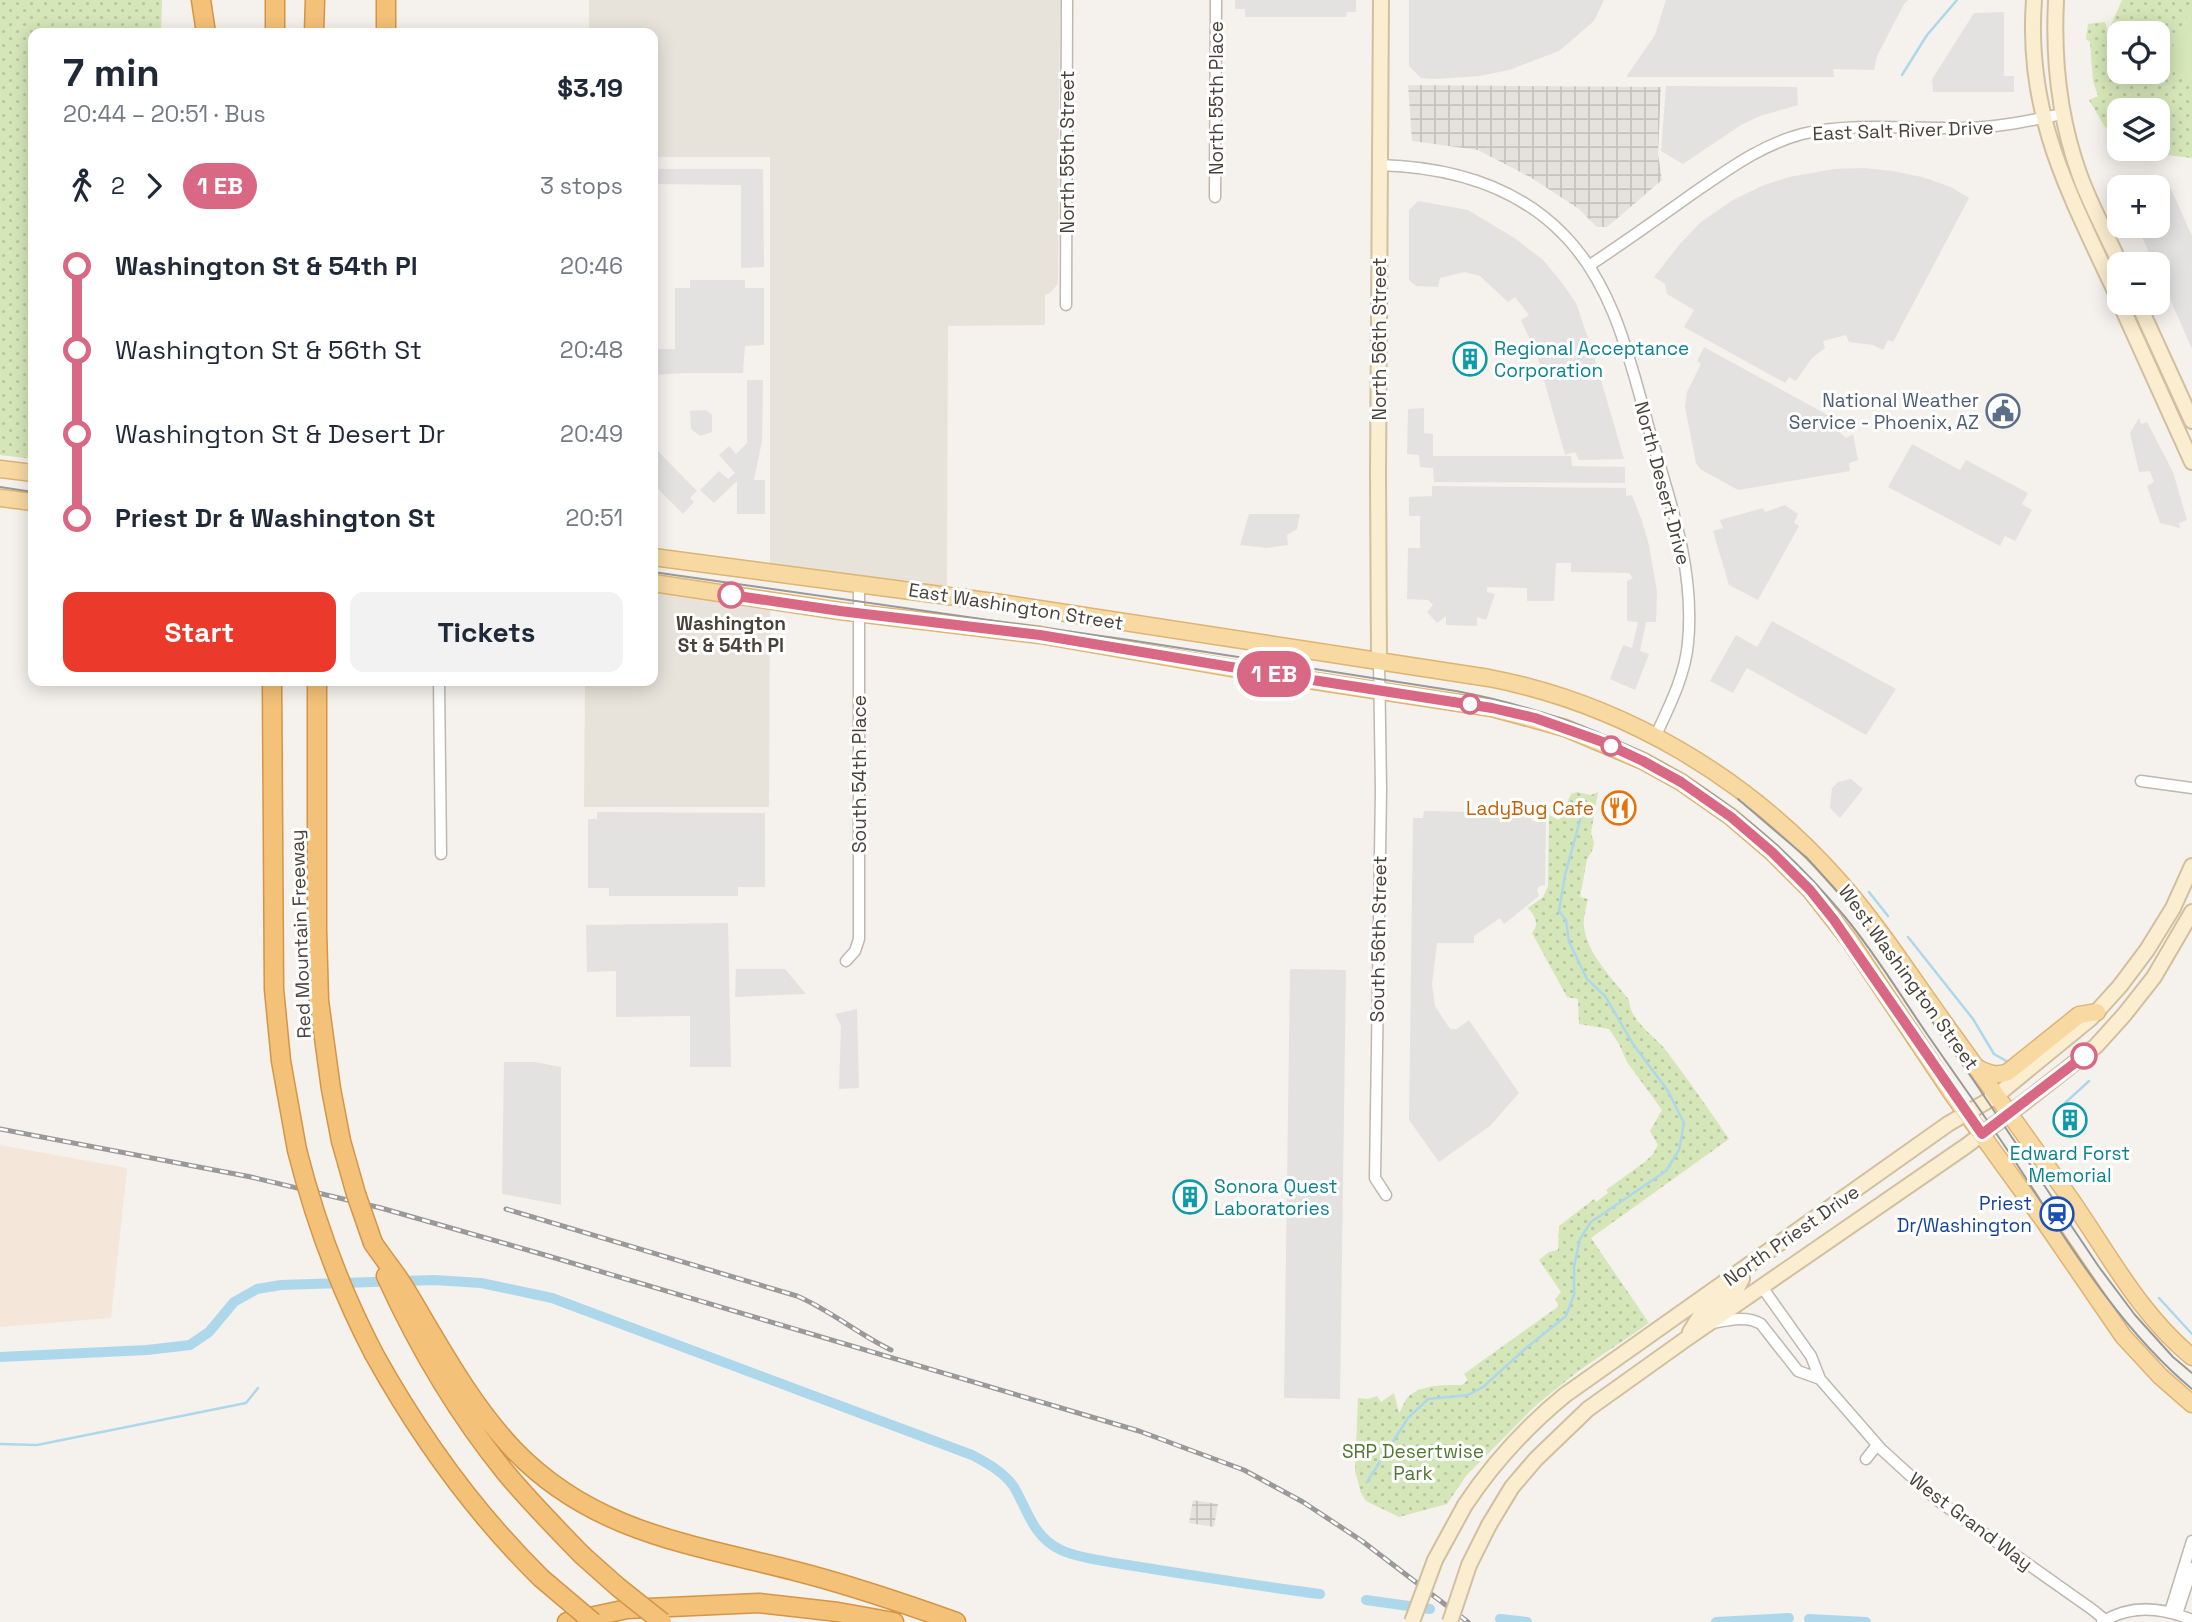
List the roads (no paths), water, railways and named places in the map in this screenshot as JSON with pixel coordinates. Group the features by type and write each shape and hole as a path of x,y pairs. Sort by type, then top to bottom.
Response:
{"highway":[{"path":"201,0 205,28"},
{"path":"275,0 275,28"},
{"path":"314,28 315,0"},
{"path":"386,0 386,28"},
{"name":"Red Mountain Freeway","path":"272,686 274,989 281,1061 297,1150 311,1203 349,1304 410,1417 486,1520 541,1578 593,1622"},
{"name":"Red Mountain Freeway","path":"319,686 317,930 320,1000 331,1089 347,1162 373,1243 390,1284 421,1332 449,1394 495,1459 541,1513 583,1555 662,1622"},
{"path":"421,1332 503,1438 541,1475 595,1511 658,1537 878,1594 956,1622"},
{"path":"541,1578 579,1622"},
{"path":"567,1622 627,1609 759,1603 894,1622"},
{"path":"701,1605 817,1622"}],"main road":[{"name":"North 56th Street","path":"1379,660 1377,600 1381,0"},
{"path":"2034,0 2036,72 2043,118 2066,188 2107,274"},
{"path":"2056,7 2055,48 2062,114 2080,177 2114,252"},
{"path":"2126,315 2192,462"},
{"path":"2143,315 2192,422"},
{"path":"0,468 28,472"},
{"path":"0,498 28,501"},
{"name":"East Washington Street","path":"658,558 859,583 1379,660"},
{"name":"East Washington Street","path":"658,584 859,613 1040,635 1380,685"},
{"name":"West Washington Street","path":"1379,660 1525,685 1607,713 1655,737 1737,788 1777,820 1816,857 1873,923 2076,1207 2132,1292 2192,1357"},
{"name":"West Washington Street","path":"1380,685 1492,708 1565,728 1643,761 1681,782 1719,808 1772,852 1810,890 1834,920 2123,1336 2160,1376 2192,1404"},
{"name":"North Priest Drive","path":"1412,1622 1435,1560 1465,1505 1493,1466 1526,1430 1578,1385 1966,1113 1996,1096 2074,1034 2097,1012 2147,950 2173,908 2192,866"},
{"name":"North Priest Drive","path":"1450,1622 1469,1564 1489,1525 1512,1487 1562,1432 1588,1409 1686,1339 2010,1114 2084,1056 2107,1036 2154,977 2192,912"},
{"path":"1975,1067 1991,1075 2008,1072 2079,1015 2097,1012"},
{"path":"1686,1339 1700,1316 1735,1292 1741,1284 1739,1272"}],"street":[{"name":"North 55th Street","path":"1066,305 1067,0"},
{"name":"North 55th Place","path":"1215,197 1216,0"},
{"name":"East Salt River Drive","path":"1590,265 1737,163 1758,151 1801,135 1855,128 1982,128 2062,114"},
{"name":"North Desert Drive","path":"1380,165 1432,168 1460,175 1532,208 1555,226 1579,251 1590,265 1608,302 1623,339 1678,528 1688,573 1689,631 1684,668 1655,737"},
{"name":"South 54th Place","path":"846,961 855,951 859,939 859,583"},
{"name":"North 56th Street","path":"1379,660 1380,685"},
{"name":"South 56th Street","path":"1380,685 1375,1178 1386,1195"},
{"path":"439,686 441,854"},
{"path":"2141,781 2192,788"},
{"name":"West Grand Way","path":"1762,1287 1811,1356 1820,1378 1877,1445 1937,1500 2094,1610 2104,1621"},
{"name":"West Grand Way","path":"1708,1324 1731,1320 1755,1321 1761,1324 1798,1371 1820,1378"},
{"path":"1866,1459 1877,1445"},
{"path":"2174,1613 2192,1541"},
{"path":"2174,1613 2192,1568"},
{"path":"2104,1621 2135,1609 2174,1613 2192,1620"}],"waterway":[{"path":"1902,75 1927,35 1957,0"},
{"path":"1367,1482 1408,1418 1428,1399 1468,1395 1483,1387 1566,1316 1574,1295 1574,1267 1580,1239 1591,1222 1666,1171 1679,1150 1684,1123 1668,1091 1633,1044 1605,996 1587,979 1569,942 1566,920 1559,911 1565,875 1585,802"},
{"path":"1869,892 1888,916"},
{"path":"1908,937 1973,1019 1994,1054 2008,1062"},
{"path":"2065,1103 2089,1081"},
{"path":"0,1357 147,1350 190,1345 209,1332 234,1302 257,1289 281,1285 434,1280 481,1283 552,1298 972,1455 1005,1477 1014,1487 1038,1531 1052,1545 1068,1553 1107,1562 1320,1594"},
{"path":"2159,1298 2192,1334"},
{"path":"0,1444 37,1445 246,1403 258,1388"},
{"path":"1366,1600 1430,1609"},
{"path":"1716,1622 1789,1618"},
{"path":"1500,1619 1527,1622"},
{"path":"1809,1619 1866,1622"}],"tram line":[{"path":"0,487 28,491"},
{"path":"658,573 1129,640 1456,691 1514,704 1570,722 1622,743 1671,768 1718,798 1762,832 1805,872 1845,917 2098,1285 2142,1340 2192,1389"},
{"path":"1738,799 1807,858 1854,910 1974,1081 2099,1267 2135,1315 2173,1357 2192,1373"}],"railway":[{"path":"0,1129 251,1177 381,1208 1139,1431 1244,1470 1303,1502 1362,1541 1468,1622"},
{"path":"506,1209 797,1296 891,1350"}],"place":[{"name":"Regional Acceptance Corporation","path":"1470,359"},
{"name":"National Weather Service - Phoenix, AZ","path":"2003,411"},
{"name":"Washington St & 54th Pl","path":"731,595"},
{"name":"LadyBug Cafe","path":"1619,808"},
{"name":"Edward Forst Memorial","path":"2070,1120"},
{"name":"Sonora Quest Laboratories","path":"1190,1197"},
{"name":"Priest Dr/Washington","path":"2057,1214"}],"park label":[{"name":"SRP Desertwise Park","path":"1413,1462"}]}
